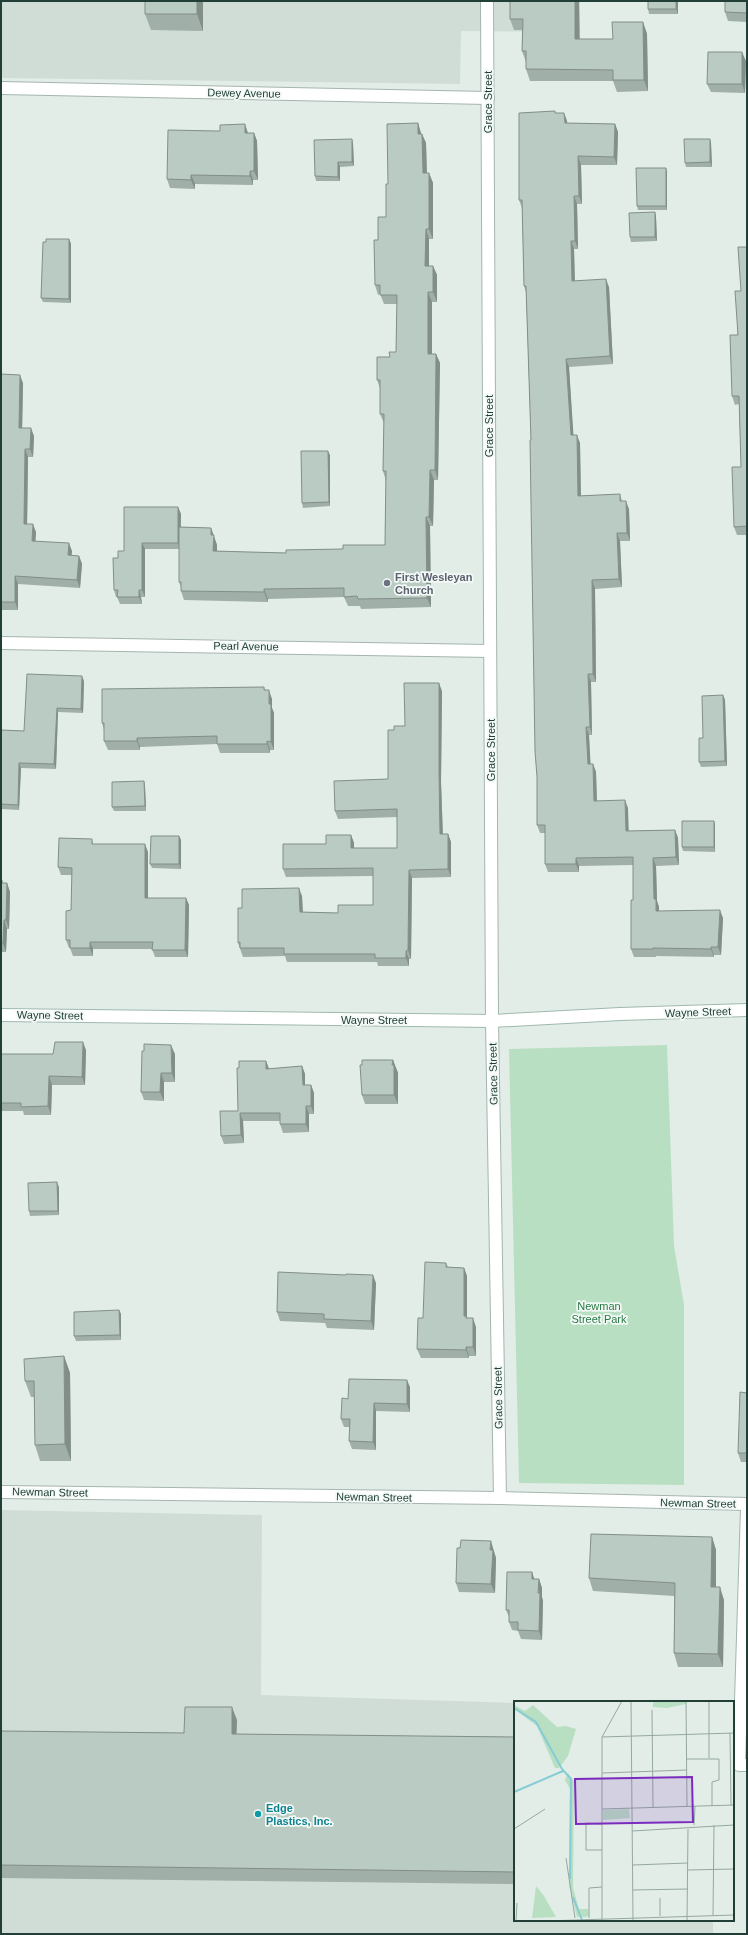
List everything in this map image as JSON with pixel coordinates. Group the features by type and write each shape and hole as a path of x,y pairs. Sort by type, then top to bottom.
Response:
{"street":[{"name":"Grace Street","path":"487,1 492,1021 500,1498"},
{"name":"Dewey Avenue","path":"1,88 488,98"},
{"name":"Pearl Avenue","path":"1,643 490,651"},
{"name":"Wayne Street","path":"1,1015 492,1021 620,1014 747,1010"},
{"name":"Newman Street","path":"1,1492 500,1498 747,1504"},
{"path":"743,1765 747,1508"}],"shaded area":[{"path":"1,1 580,1 580,32 461,31 460,84 1,78"},
{"path":"1,1510 262,1515 261,1695 514,1703 514,1921 713,1921 713,1934 1,1934"}],"green space":[{"name":"Newman Street Park","path":"667,1045 674,1246 684,1305 684,1485 519,1483 509,1049"}],"building":[{"path":"145,1 197,1 197,14 145,14"},
{"path":"510,1 575,1 575,39 613,39 612,22 643,22 644,80 613,80 613,70 526,69 526,51 522,51 523,19 510,19"},
{"path":"648,1 676,1 676,9 648,9"},
{"path":"725,1 747,1 747,13 725,12"},
{"path":"708,52 742,52 742,84 707,84"},
{"path":"555,111 555,113 564,113 565,123 615,124 614,157 578,156 579,196 574,196 575,241 571,241 572,281 606,279 610,356 566,359 571,435 577,435 578,496 620,494 620,501 626,501 627,533 617,533 619,579 592,580 593,674 588,674 590,727 586,727 588,764 593,764 594,801 625,800 626,831 675,830 676,857 653,858 654,899 656,899 656,911 720,910 718,947 711,947 711,949 631,949 633,857 576,858 576,864 545,864 545,825 537,825 531,440 526,286 524,286 522,200 519,200 519,113"},
{"path":"418,123 418,134 422,134 423,173 429,173 429,229 426,229 425,266 433,266 433,292 428,292 428,354 436,354 435,470 430,470 429,517 426,517 427,598 358,599 357,596 344,597 344,588 264,589 264,592 181,591 181,582 179,582 179,527 211,528 211,535 214,535 213,551 286,553 286,550 343,549 343,545 385,545 386,471 383,471 384,414 380,414 380,380 377,380 377,357 390,357 389,352 396,352 397,295 380,295 380,285 375,285 374,240 378,240 378,217 386,217 386,184 388,184 387,124"},
{"path":"245,124 245,133 254,133 254,171 250,171 250,176 191,175 191,180 167,179 168,130 220,131 220,125"},
{"path":"352,139 352,162 338,162 338,177 315,176 314,140"},
{"path":"684,139 710,139 710,162 685,163"},
{"path":"636,168 666,168 666,206 637,206"},
{"path":"655,212 655,237 630,237 629,213"},
{"path":"46,239 69,239 69,299 41,298 43,242 46,242"},
{"path":"738,247 747,247 747,526 734,527 732,467 741,467 739,396 732,396 730,335 738,335 735,291 741,291"},
{"path":"1,374 20,375 19,428 31,428 30,449 25,449 24,524 33,524 32,541 69,543 68,555 79,556 77,580 15,576 15,602 1,602"},
{"path":"301,451 328,451 329,502 302,503"},
{"path":"124,507 178,507 178,543 142,543 142,590 139,590 139,597 117,597 118,590 114,590 113,558 118,558 118,551 124,551"},
{"path":"27,674 82,676 81,709 57,708 54,764 19,763 18,805 1,804 1,730 24,731"},
{"path":"404,683 439,683 440,834 448,834 448,869 409,870 408,950 406,951 406,958 375,958 375,954 284,954 284,948 240,948 240,942 238,943 238,908 242,908 242,889 299,888 300,912 338,913 338,905 373,905 373,868 283,869 283,844 326,844 326,835 351,835 351,848 397,848 397,809 335,811 334,781 388,779 388,730 394,730 394,726 405,726"},
{"path":"264,687 264,690 269,690 269,704 271,704 271,742 267,741 267,744 217,744 217,736 137,738 137,741 104,741 104,723 102,723 102,689"},
{"path":"723,695 725,761 699,762 699,738 703,738 702,696"},
{"path":"144,781 145,806 112,807 112,782"},
{"path":"682,821 714,821 714,847 682,847"},
{"path":"151,836 179,836 179,864 150,864"},
{"path":"59,838 92,839 92,844 145,844 145,898 186,898 185,950 152,950 153,942 90,942 90,948 70,948 70,940 66,940 66,911 71,910 72,868 58,867"},
{"path":"1,880 2,883 7,883 6,920 4,920 3,943 1,943"},
{"path":"55,1042 83,1042 82,1077 49,1076 48,1106 21,1107 21,1103 1,1103 1,1054 53,1054"},
{"path":"144,1044 171,1045 172,1073 161,1073 160,1092 141,1092 142,1051 144,1051"},
{"path":"362,1060 393,1060 394,1095 362,1095 360,1065 362,1065"},
{"path":"239,1061 266,1061 266,1069 302,1066 303,1085 311,1085 311,1106 306,1106 306,1124 280,1124 280,1113 240,1113 241,1135 221,1136 220,1111 238,1111 237,1068 239,1068"},
{"path":"57,1182 58,1211 29,1211 28,1183"},
{"path":"425,1262 446,1263 446,1267 464,1268 464,1316 466,1316 466,1318 473,1318 473,1347 466,1347 466,1350 417,1349 418,1318 423,1318"},
{"path":"278,1272 373,1275 371,1321 324,1319 324,1314 277,1312"},
{"path":"119,1310 120,1335 74,1336 74,1312"},
{"path":"64,1356 65,1444 35,1445 34,1381 25,1381 24,1359"},
{"path":"349,1379 407,1380 407,1404 374,1403 373,1442 349,1441 350,1419 341,1419 342,1398 348,1399"},
{"path":"740,1392 747,1393 747,1453 738,1453"},
{"path":"591,1534 712,1537 711,1587 720,1587 718,1654 674,1653 675,1583 589,1578"},
{"path":"461,1540 491,1541 490,1550 493,1550 491,1584 456,1583 457,1548 460,1548"},
{"path":"507,1572 532,1572 532,1579 539,1579 539,1631 518,1630 518,1622 509,1622 509,1610 506,1610"},
{"name":"Edge Plastics, Inc.","path":"185,1707 232,1707 232,1734 514,1737 514,1872 1,1865 1,1731 184,1733"}],"place":[{"name":"First Wesleyan Church","path":"387,583"},
{"name":"Edge Plastics, Inc.","path":"258,1814"}]}
